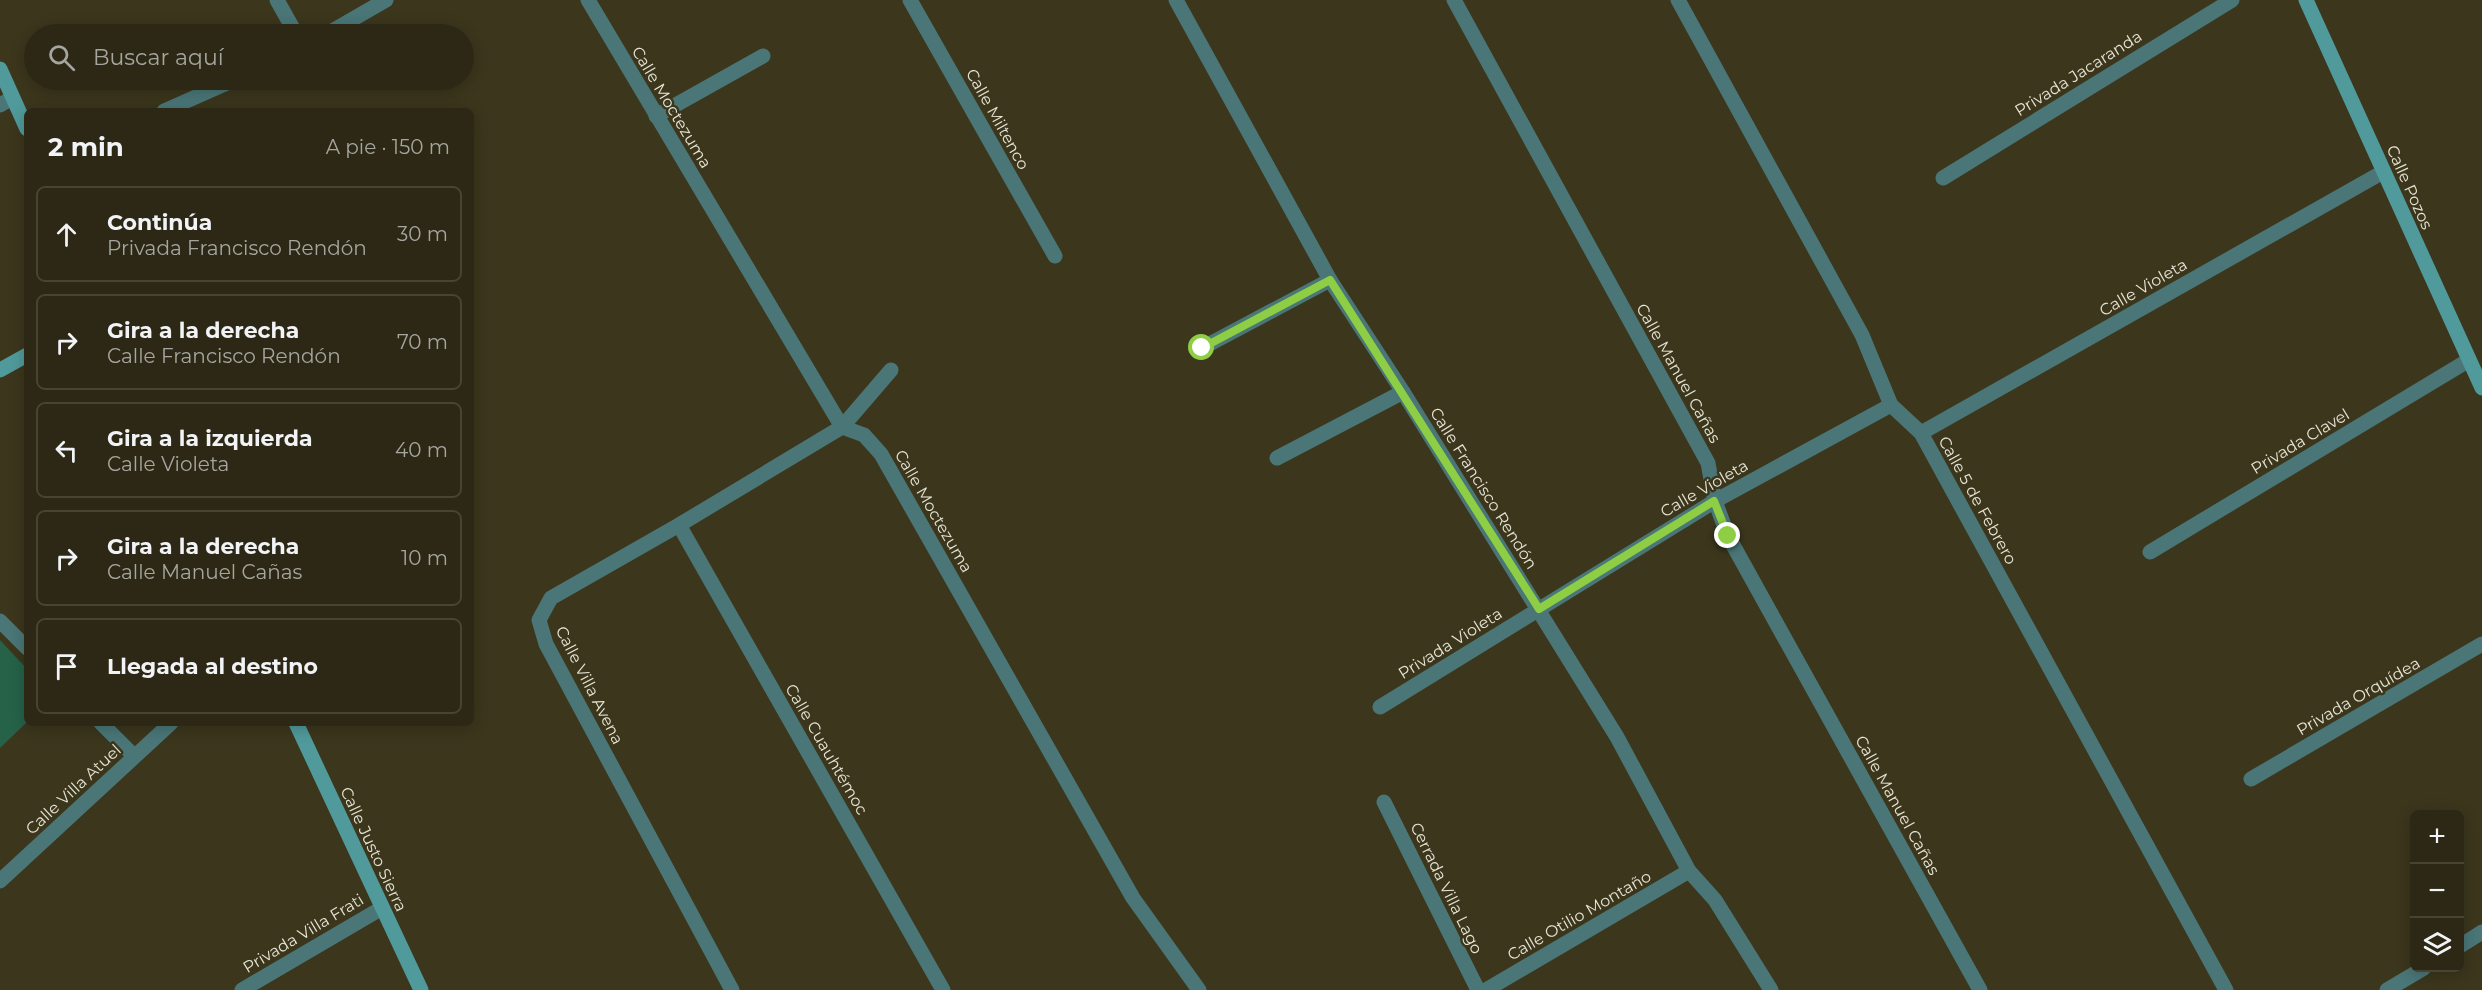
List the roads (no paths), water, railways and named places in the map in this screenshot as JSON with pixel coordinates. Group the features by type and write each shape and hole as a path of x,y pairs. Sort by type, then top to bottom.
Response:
{"street":[{"path":"277,0 290,24"},
{"path":"344,24 386,0"},
{"name":"Calle Moctezuma","path":"588,0 842,427 864,435 881,454 1133,898 1199,990"},
{"name":"Calle Miltenco","path":"910,0 1055,256"},
{"name":"Calle Francisco Rendón","path":"1176,0 1330,280 1539,609 1617,737 1689,871 1715,900 1771,990"},
{"name":"Calle Manuel Cañas","path":"1454,0 1708,463 1714,501 1728,536 1980,990"},
{"name":"Calle 5 de Febrero","path":"1678,0 1862,335 1891,405 1921,433 2226,990"},
{"name":"Privada Jacaranda","path":"1943,178 2232,0"},
{"name":"Calle Pozos","path":"2306,0 2482,388"},
{"path":"656,116 763,56"},
{"path":"0,69 6,101 24,125"},
{"path":"171,108 211,90"},
{"name":"Calle Violeta","path":"1921,433 2383,172"},
{"path":"1202,348 1330,280"},
{"path":"0,370 24,357"},
{"name":"Privada Clavel","path":"2150,552 2469,360"},
{"name":"Calle Villa Avena","path":"732,990 546,644 539,620 550,598 679,525 842,427 891,370"},
{"path":"1277,458 1402,392"},
{"name":"Calle Violeta","path":"1539,609 1714,501 1891,405"},
{"name":"Calle Cuauhtémoc","path":"679,525 943,990"},
{"name":"Privada Violeta","path":"1380,707 1539,609"},
{"path":"0,621 24,645"},
{"name":"Privada Orquídea","path":"2251,779 2482,644"},
{"path":"104,726 134,756"},
{"name":"Calle Villa Atuel","path":"0,881 168,726"},
{"name":"Calle Justo Sierra","path":"297,726 422,990"},
{"name":"Cerrada Villa Lago","path":"1384,802 1478,990"},
{"name":"Calle Otilio Montaño","path":"1486,990 1689,871"},
{"name":"Privada Villa Frati","path":"242,990 382,908"},
{"path":"2464,943 2482,932"},
{"path":"2387,990 2417,972"}]}
